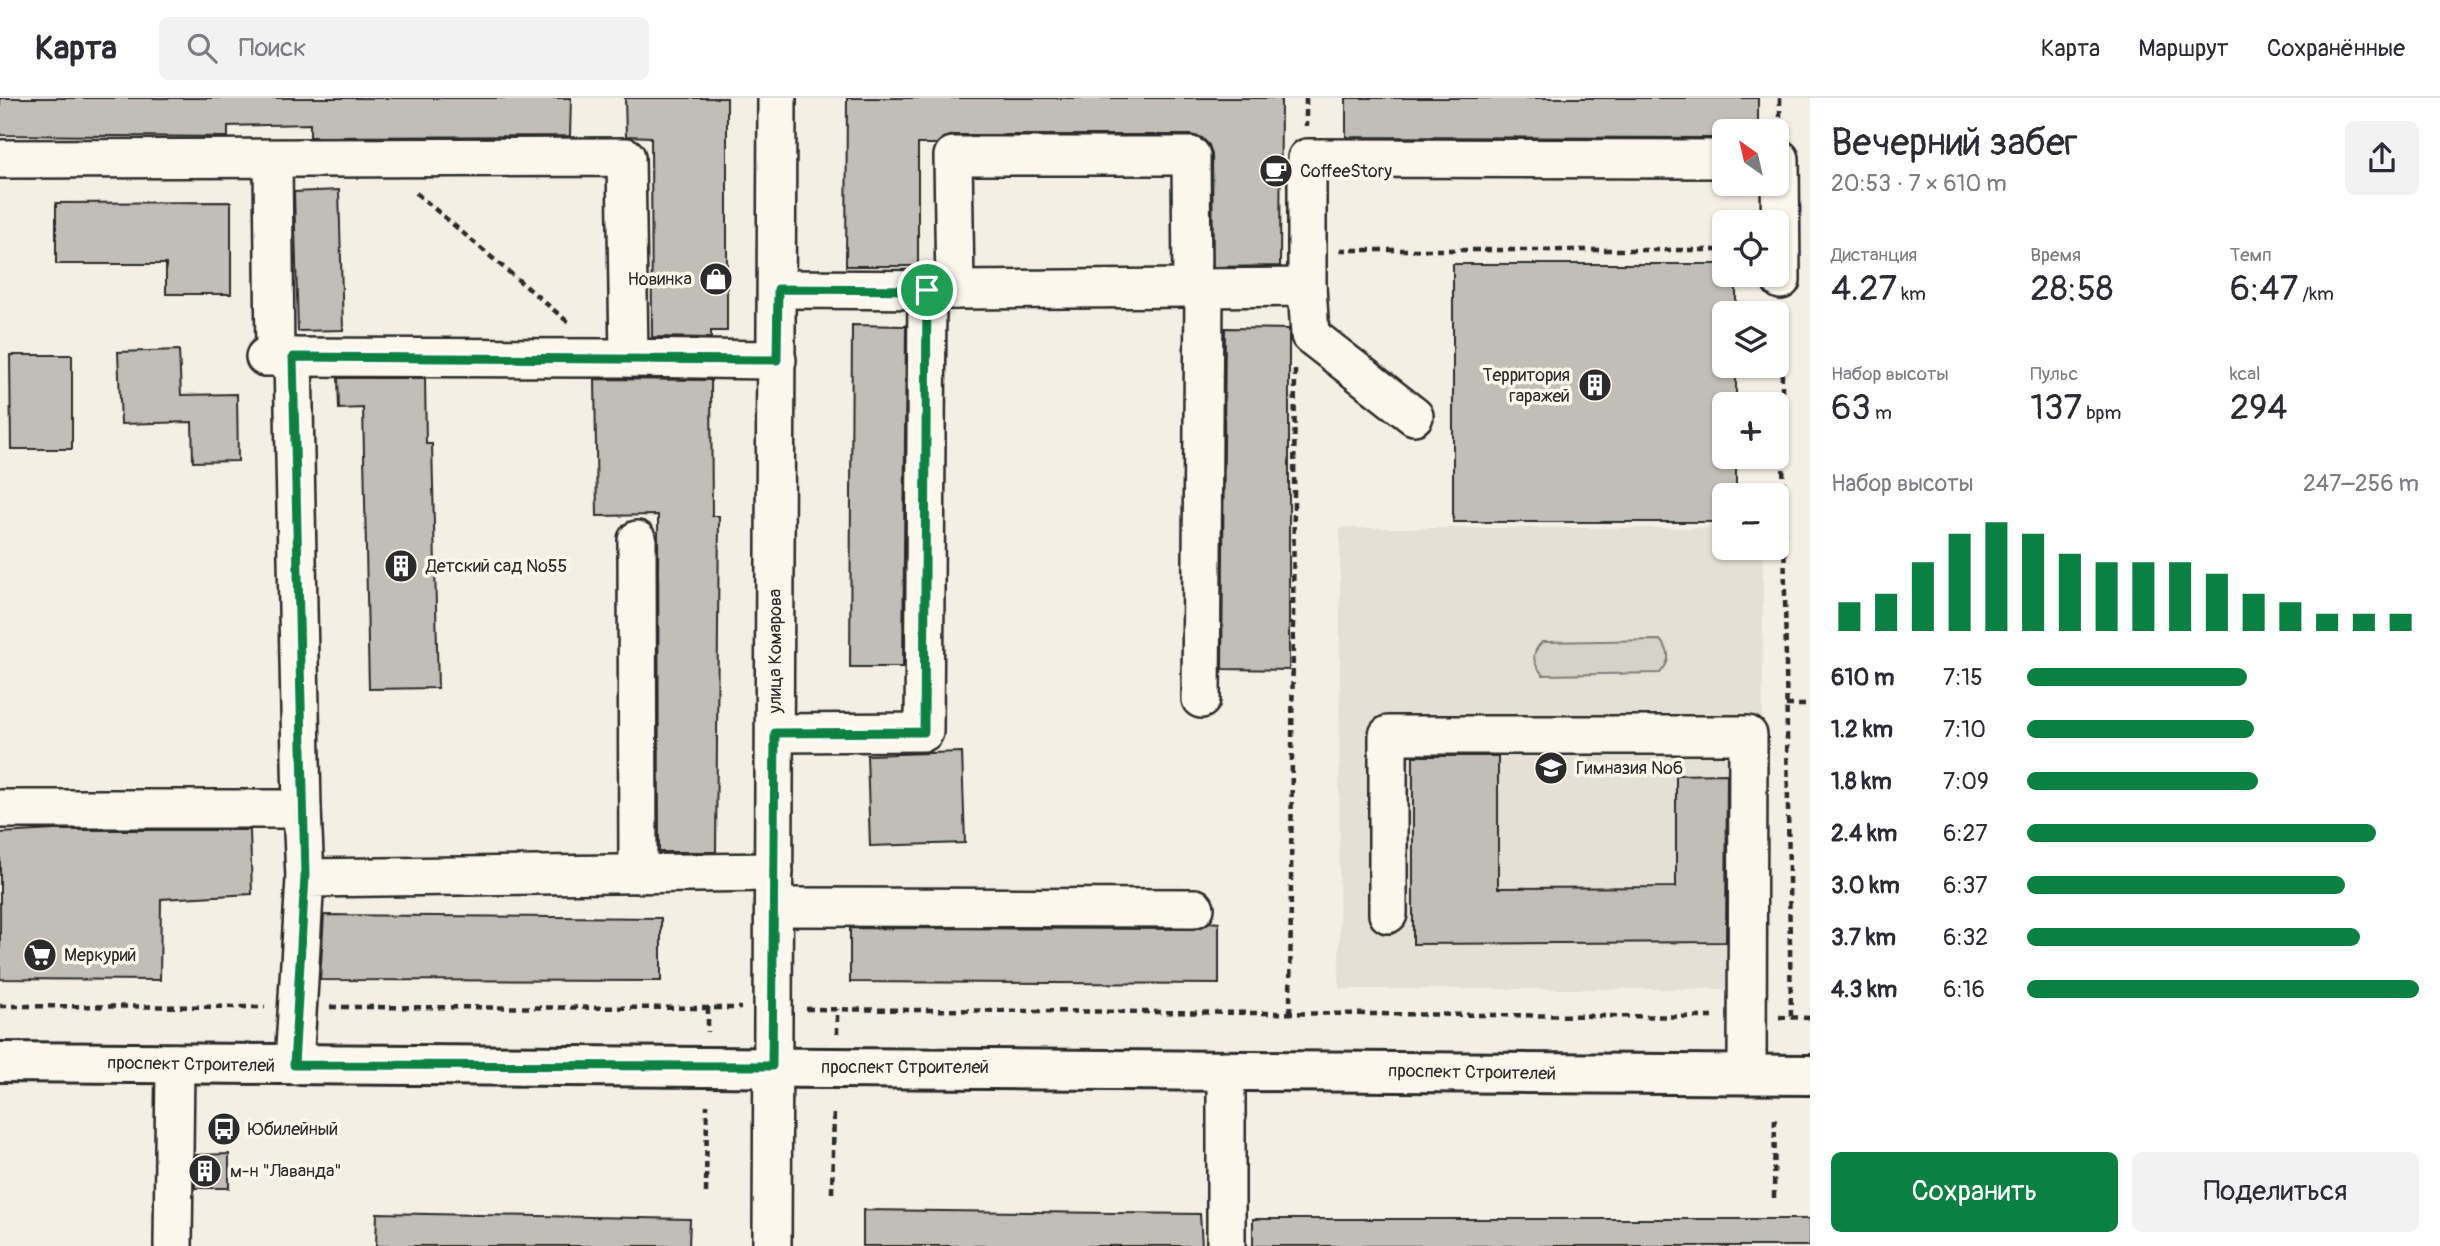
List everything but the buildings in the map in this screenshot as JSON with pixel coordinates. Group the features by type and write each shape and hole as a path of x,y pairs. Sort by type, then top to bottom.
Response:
{"main road":[{"name":"проспект Строителей","path":"0,1062 1810,1075"}],"street":[{"name":"улица Комарова","path":"772,1246 777,98"},
{"path":"775,733 924,732 941,290 953,156 1191,156 1198,289 1201,699"},
{"path":"0,159 626,157 619,358"},
{"path":"1414,416 1310,335 1307,287 1307,158 1712,159"},
{"path":"273,160 278,357 305,877 294,1065"},
{"path":"778,289 1307,287"},
{"path":"278,357 777,360"},
{"path":"637,540 638,874"},
{"path":"1388,914 1388,735 1748,735 1747,1075"},
{"path":"0,809 302,809"},
{"path":"305,877 638,874 774,889 1195,908"},
{"path":"173,1246 175,1063"},
{"path":"1226,1070 1226,1246"}],"path":[{"path":"376,159 619,358"},
{"path":"1308,250 1712,250"},
{"path":"1781,287 1791,1018"},
{"path":"1290,1013 1296,357"},
{"path":"1786,705 1810,705"},
{"path":"0,1006 752,1008"},
{"path":"708,1007 709,1044"},
{"path":"804,1009 1810,1017"},
{"path":"837,1009 837,1036"},
{"path":"706,1193 707,1105"},
{"path":"832,1193 834,1110"},
{"path":"1774,1198 1775,1114"}],"shaded area":[{"name":"Гимназия №6","path":"1340,528 1712,528 1712,560 1763,560 1762,989 1339,989"},
{"path":"1660,640 1668,656 1660,673 1543,675 1534,658 1542,642"}],"place":[{"name":"CoffeeStory","path":"1276,171"},
{"name":"Новинка","path":"716,279"},
{"name":"Территория гаражей","path":"1595,385"},
{"name":"Детский сад №55","path":"401,566"},
{"name":"Гимназия №6","path":"1551,768"},
{"name":"Меркурий","path":"40,955"},
{"name":"Юбилейный","path":"224,1129"},
{"name":"м-н \"Лаванда\"","path":"205,1171"}],"route":[{"path":"778,289 927,290 924,732 775,733 772,1066 294,1065 305,877 293,357 777,360 778,289"}]}
